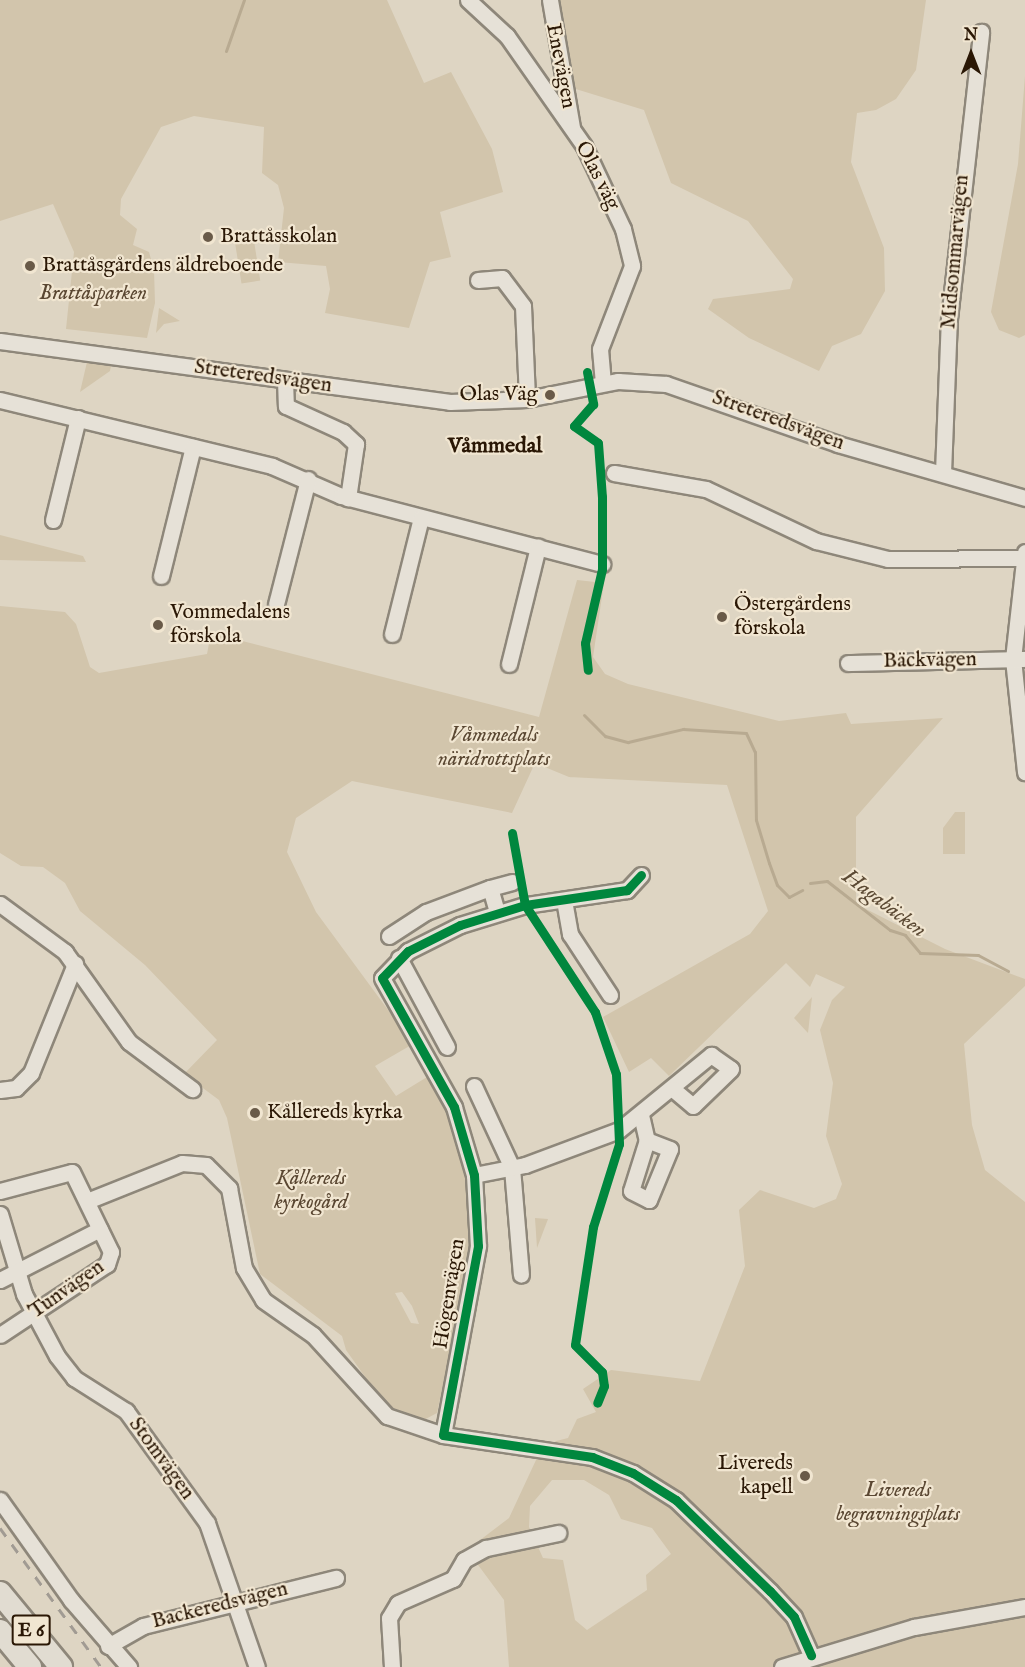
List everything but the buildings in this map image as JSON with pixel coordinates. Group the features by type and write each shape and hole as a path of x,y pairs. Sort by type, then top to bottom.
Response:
{"highway":[{"name":"E 6","path":"0,1593 61,1667"},
{"name":"E 6","path":"0,1631 30,1667"}],"street":[{"name":"Olas väg","path":"468,0 507,36 573,131 612,202 631,254 631,276 600,349 603,383"},
{"name":"Enevägen","path":"550,0 573,131"},
{"name":"Midsommarvägen","path":"943,473 949,319 981,32"},
{"path":"478,280 502,278 523,306 527,399"},
{"name":"Streteredsvägen","path":"0,341 450,402 527,399 603,383 652,382 688,388 838,444 1025,498"},
{"path":"285,380 286,406 343,432 356,444 348,498"},
{"path":"0,400 194,447 308,479 348,498 602,564"},
{"path":"53,520 78,418"},
{"path":"161,576 194,447"},
{"path":"614,473 706,489 816,541 888,560 1024,555 1019,659 1025,772"},
{"path":"276,604 308,479"},
{"path":"392,634 421,518"},
{"path":"509,664 538,547"},
{"name":"Bäckvägen","path":"848,663 1019,659"},
{"name":"Högenvägen","path":"443,1434 478,1246 474,1175 459,1119 435,1066 384,988 382,978 399,958 459,925 497,912 627,890 641,875"},
{"path":"389,936 426,912 512,882"},
{"path":"490,888 497,912"},
{"path":"564,900 570,934 610,995"},
{"path":"0,904 75,964 129,1042 192,1089"},
{"path":"399,958 447,1047"},
{"path":"0,1090 16,1088 31,1073 75,964"},
{"path":"474,1086 512,1168 521,1275"},
{"path":"474,1175 512,1168 574,1150 641,1115 673,1089"},
{"path":"641,1115 647,1140"},
{"path":"87,1201 186,1162 206,1165 229,1188 244,1268 263,1300 313,1335 387,1416 443,1434 592,1457 633,1473 676,1500 770,1591 794,1617 811,1656"},
{"name":"Tunvägen","path":"0,1191 72,1172 100,1229 110,1261 0,1335"},
{"name":"Stomvägen","path":"0,1214 16,1272 32,1315 74,1378 126,1411 170,1467 207,1523 239,1605 257,1667"},
{"path":"0,1280 100,1229"},
{"path":"0,1500 108,1646 129,1667"},
{"path":"392,1667 389,1618 398,1603 453,1579 464,1560 486,1548 558,1533"},
{"name":"Backeredsvägen","path":"108,1646 143,1626 239,1605 336,1578"},
{"path":"782,1667 811,1656 914,1627 1025,1607"}],"green space":[{"name":"Brattåsparken","path":"0,0 387,0 424,83 451,72 492,149 503,192 440,212 451,257 430,262 409,328 325,313 330,289 326,266 278,262 284,208 278,185 262,173 264,127 194,116 161,127 121,199 120,215 137,229 133,245 149,252 154,270 155,303 147,338 66,329 74,252 53,204 0,221"},
{"path":"554,0 926,0 916,70 896,99 876,110 857,113 851,162 884,248 885,291 861,334 832,346 819,371 749,338 708,309 713,299 790,289 793,279 748,221 671,183 644,110 566,86"},
{"path":"1025,76 1025,335 1019,338 999,330 991,312 1018,164"},
{"path":"254,241 260,281 241,283 235,244"},
{"path":"159,308 180,321 164,324 156,333"},
{"path":"87,362 111,366 110,371 80,392"},
{"path":"0,535 83,556 86,562 0,560"},
{"path":"577,580 604,583 593,657 605,674 628,684 779,721 846,713 851,724 943,718 856,817 856,904 945,949 1025,979 1025,986 964,1044 972,1125 985,1170 1025,1202 1025,1667 509,1667 504,1600 467,1550 509,1518 536,1460 556,1441 568,1438 577,1419 596,1412 583,1389 611,1370 700,1381 745,1266 739,1210 760,1190 814,1208 836,1199 842,1184 826,1136 833,1083 820,1030 832,1000 845,987 816,974 810,987 786,963 669,1076 651,1058 629,1072 603,1017 750,934 768,911 727,785 569,777 535,763 512,813 352,781 296,818 287,852 316,912 413,1044 375,1066 396,1096 432,1074 448,1108 468,1187 472,1246 437,1413 418,1423 383,1402 346,1350 342,1336 260,1274 227,1118 219,1100 184,1074 217,1040 145,965 80,911 65,883 43,867 21,866 0,853 0,606 65,612 76,624 90,667 99,673 207,654 211,633 539,717","holes":["402,1292 412,1306 419,1324 411,1323 395,1293","552,1480 584,1480 609,1495 621,1519 652,1528 671,1554 646,1575 647,1590 587,1630 575,1620 563,1560 543,1558 529,1527 530,1506"]},
{"path":"955,812 965,812 965,854 943,854 943,828"},
{"path":"812,997 808,1033 794,1018"},
{"path":"535,1218 548,1219 537,1248"}],"waterway":[{"path":"226,51 244,0"},
{"name":"Hagabäcken","path":"584,715 605,736 628,742 683,729 746,733 755,752 756,820 769,863 777,885 789,897 802,890"},
{"name":"Hagabäcken","path":"810,883 827,881 890,930 905,935 920,953 978,955 1008,971"}],"railway":[{"path":"0,1528 101,1667"}],"cycle path":[{"path":"587,372 593,404 574,426 598,443 602,497 602,569 585,643 588,670"},
{"path":"512,833 525,905 595,1012 616,1074 619,1144 593,1227 575,1345 602,1372 604,1386 597,1403"},
{"path":"641,875 627,890 525,905 460,925 408,951 382,978 454,1107 474,1175 478,1246 443,1435 592,1457 633,1473 676,1500 770,1591 794,1617 811,1655"}],"place":[{"name":"Brattåsskolan","path":"208,237"},
{"name":"Brattåsgårdens äldreboende","path":"30,266"},
{"name":"Olas Väg","path":"550,395"},
{"name":"Östergårdens förskola","path":"722,617"},
{"name":"Vommedalens förskola","path":"158,625"},
{"name":"Kållereds kyrka","path":"255,1113"},
{"name":"Livereds kapell","path":"805,1476"}],"district":[{"name":"Våmmedal","path":"495,447"}],"park label":[{"name":"Våmmedals näridrottsplats","path":"494,748"},
{"name":"Kållereds kyrkogård","path":"311,1191"},
{"name":"Livereds begravningsplats","path":"898,1503"}]}
